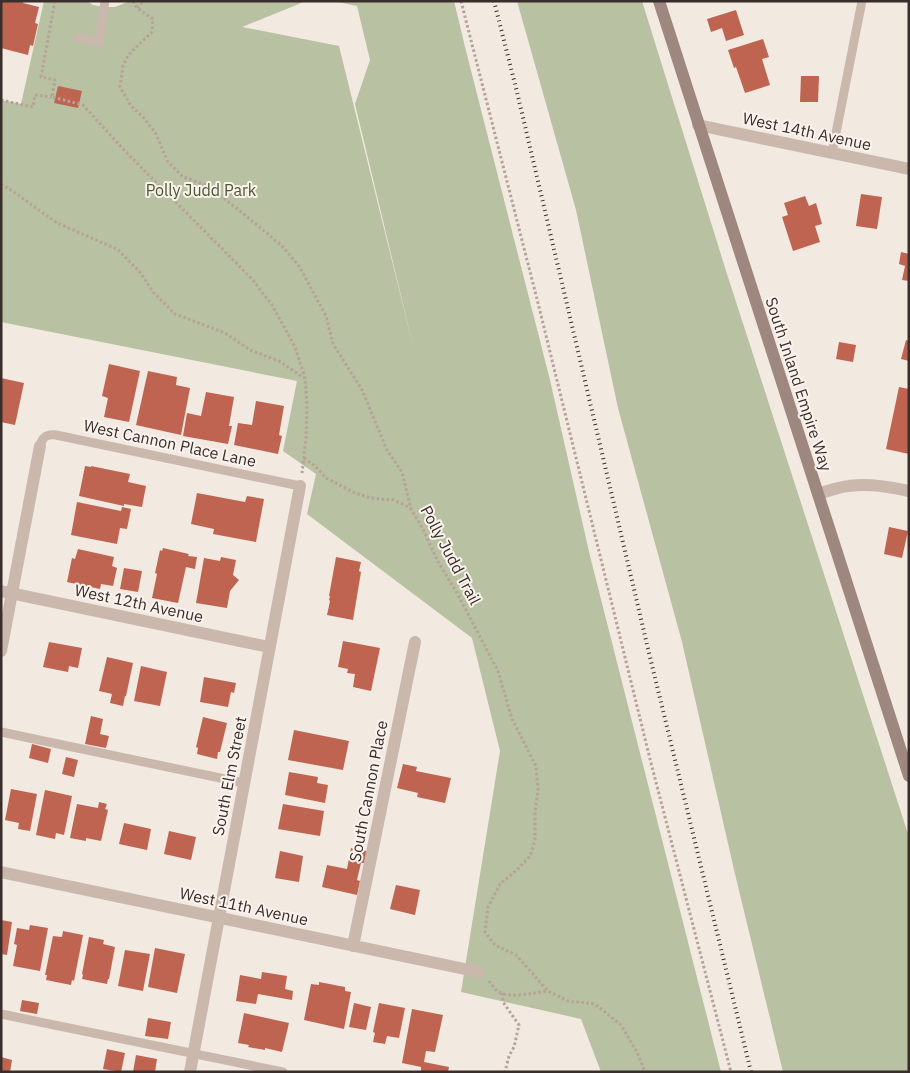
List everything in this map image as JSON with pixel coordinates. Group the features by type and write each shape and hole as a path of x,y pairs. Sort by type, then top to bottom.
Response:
{"street":[{"name":"South Inland Empire Way","path":"659,1 909,776"},
{"name":"West 14th Avenue","path":"698,125 909,169"},
{"path":"1,651 7,592 40,446"},
{"path":"818,494 848,486 861,485 909,491"},
{"name":"South Elm Street","path":"190,1072 300,486"},
{"name":"West 12th Avenue","path":"7,592 269,647"},
{"name":"South Cannon Place","path":"353,946 415,642"},
{"name":"West 11th Avenue","path":"1,872 479,972"}],"lane":[{"path":"78,38 99,42 105,1"},
{"path":"832,153 862,1"},
{"name":"West Cannon Place Lane","path":"40,446 45,437 50,434 300,486"},
{"path":"1,732 244,783"},
{"path":"1,1014 283,1072"}],"path":[{"path":"52,97 55,80 41,77 55,1"},
{"name":"Polly Judd Trail","path":"133,1 138,8 153,19 152,32 128,55 123,66 120,87 131,106 155,132 168,162 183,177 206,185 239,210 282,246 300,266 326,316 333,344 362,390 387,450 402,472 411,508 437,560 498,671 512,719 536,766 538,789 535,813 535,840 530,856 500,884 488,907 485,932 495,945 516,955 548,991 568,1001 595,1004 621,1025 637,1052 645,1072"},
{"path":"138,8 143,1"},
{"path":"461,1 541,312 650,760 731,1072"},
{"path":"1,100 32,107 35,95 52,97 83,106 252,280 272,305 295,347 305,378 307,405 306,438 300,486"},
{"path":"1,184 57,223 117,249 139,271 154,293 175,314 225,333 250,350 278,361 305,378"},
{"path":"303,458 315,466 326,478 355,493 371,498 393,500 411,508"},
{"path":"479,972 502,993 523,995 548,991"},
{"path":"502,993 503,1002 518,1025 514,1048 509,1056 505,1072"}],"green space":[{"name":"Polly Judd Park","path":"44,1 87,1 93,5 115,7 130,1 306,1 242,27 339,46 415,354 355,104 370,60 357,6 333,1 454,1 550,380 590,556 721,1072 601,1072 581,1019 461,992 500,751 472,638 307,514 316,474 283,451 297,381 1,322 1,100 21,104"},
{"path":"517,1 642,1 727,274 909,837 909,1072 783,1072 682,642 618,408 576,210"}],"building":[{"path":"1,1 23,1 23,3 39,7 35,23 38,24 33,46 30,45 28,55 1,48"},
{"path":"736,10 744,35 726,41 722,28 711,32 707,19"},
{"path":"763,39 769,57 762,59 770,85 745,93 728,50"},
{"path":"801,76 819,76 818,102 800,102"},
{"path":"58,86 82,91 78,108 54,103"},
{"path":"861,194 882,197 877,229 856,226"},
{"path":"805,196 809,206 816,203 822,224 815,226 820,242 793,251 782,217 788,215 784,203"},
{"path":"901,252 909,254 909,281 902,280 905,266 899,264"},
{"path":"906,340 909,341 909,361 901,359"},
{"path":"839,342 856,345 853,362 836,359"},
{"path":"109,364 140,371 129,422 104,417 108,398 102,396"},
{"path":"148,371 177,377 176,385 190,388 181,435 136,425"},
{"path":"1,378 24,383 15,425 1,422"},
{"path":"899,387 909,389 909,454 886,449"},
{"path":"206,392 234,397 229,426 232,426 228,444 183,436 187,413 201,416"},
{"path":"256,401 284,406 279,435 282,436 278,454 234,445 238,423 252,425"},
{"path":"85,466 130,474 128,482 146,486 142,507 124,504 124,506 79,496"},
{"path":"197,493 245,502 247,496 264,499 256,542 213,534 214,529 191,524"},
{"path":"77,502 121,511 122,507 131,509 127,529 120,528 117,544 71,535"},
{"path":"889,527 908,531 902,558 884,554"},
{"path":"163,548 197,557 195,569 186,567 178,603 152,598 160,550 162,551"},
{"path":"78,549 114,557 112,566 117,568 113,586 101,584 100,589 67,582 72,558 75,559"},
{"path":"221,557 236,560 233,575 239,580 230,591 227,608 196,603 204,558 220,561"},
{"path":"336,557 361,562 353,620 327,615"},
{"path":"124,568 142,571 138,592 120,589"},
{"path":"343,641 380,648 371,691 353,687 355,674 347,673 348,669 338,667"},
{"path":"49,642 82,648 78,668 69,666 68,672 43,667"},
{"path":"107,657 133,663 123,706 110,703 112,694 99,691"},
{"path":"141,666 167,672 160,706 134,701"},
{"path":"204,677 236,683 234,693 231,692 228,707 200,702"},
{"path":"91,716 103,719 100,734 109,736 106,748 85,744"},
{"path":"203,717 227,723 217,759 197,754 198,748 196,747"},
{"path":"294,730 349,741 343,770 288,760"},
{"path":"32,744 51,749 48,763 29,758"},
{"path":"66,757 78,760 74,777 62,774"},
{"path":"403,764 417,767 416,771 451,778 445,803 417,797 418,793 397,788"},
{"path":"289,772 318,777 317,783 328,785 325,803 285,795"},
{"path":"11,789 37,794 30,831 18,829 19,823 5,820"},
{"path":"45,790 72,796 64,835 56,833 55,839 36,835"},
{"path":"99,802 107,804 105,809 108,810 101,841 86,838 86,841 70,838 77,804 98,808"},
{"path":"283,804 324,811 320,836 278,829"},
{"path":"124,823 151,829 147,850 119,844"},
{"path":"169,831 196,837 191,860 164,854"},
{"path":"351,848 367,851 364,863 361,863 357,880 360,881 357,895 322,887 327,865 347,869"},
{"path":"280,851 303,856 299,882 275,878"},
{"path":"396,885 420,890 415,915 390,909"},
{"path":"1,920 12,922 7,955 1,954"},
{"path":"30,925 48,928 40,971 13,966 17,945 14,944 17,928 29,930"},
{"path":"63,931 83,935 74,981 72,980 71,985 46,980 47,975 45,975 53,936 62,937"},
{"path":"89,937 104,940 103,944 115,947 107,984 82,979"},
{"path":"155,948 185,954 177,993 148,987"},
{"path":"125,950 150,954 143,991 118,986"},
{"path":"262,972 287,976 285,989 293,991 292,1000 258,994 256,1004 236,1001 240,975 261,979"},
{"path":"319,982 345,987 345,991 351,992 344,1029 304,1020 311,984 319,985"},
{"path":"22,1000 39,1003 37,1014 20,1011"},
{"path":"354,1003 371,1007 366,1030 349,1027"},
{"path":"379,1003 405,1008 399,1038 387,1036 385,1044 373,1042 375,1033 373,1032"},
{"path":"412,1009 443,1015 435,1052 426,1051 424,1062 449,1067 448,1072 421,1072 421,1067 402,1063"},
{"path":"244,1013 289,1023 282,1052 248,1047 249,1045 238,1043"},
{"path":"148,1018 171,1022 168,1039 145,1036"},
{"path":"107,1049 125,1053 121,1072 103,1069"},
{"path":"136,1055 157,1059 155,1072 133,1072"},
{"path":"1,1057 12,1060 10,1072 1,1072"}],"railway":[{"path":"494,1 751,1072"}]}
